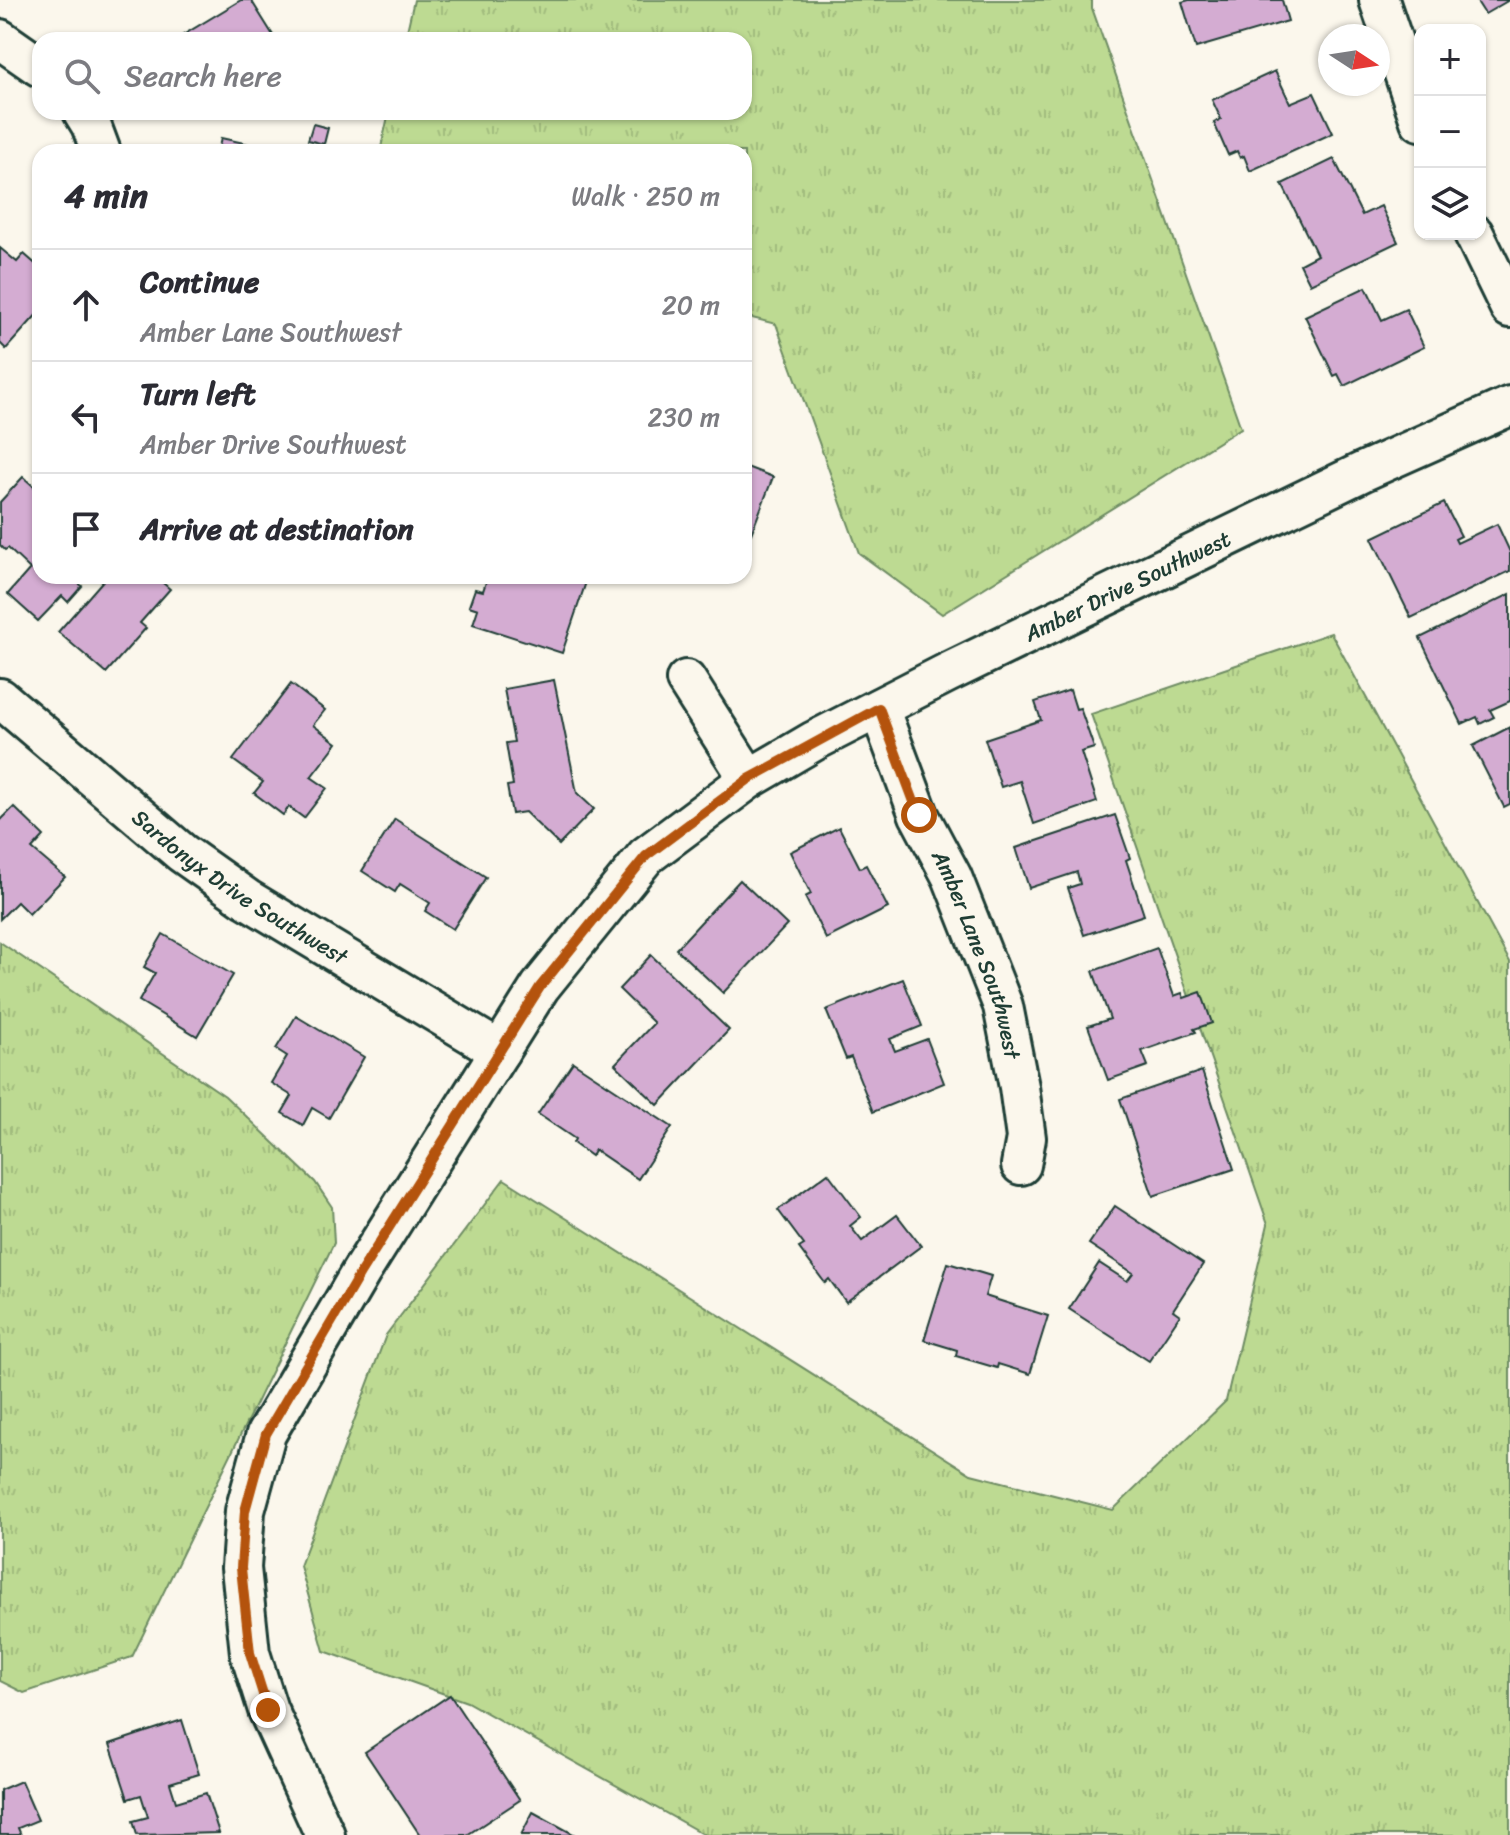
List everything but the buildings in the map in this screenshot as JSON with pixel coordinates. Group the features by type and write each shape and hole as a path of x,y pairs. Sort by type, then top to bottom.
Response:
{"street":[{"path":"1379,0 1414,103"},
{"path":"0,39 32,61"},
{"path":"88,120 98,144"},
{"path":"1477,240 1510,308"},
{"name":"Amber Drive Southwest","path":"325,1835 268,1710 250,1653 241,1568 245,1511 266,1434 361,1272 540,987 646,856 749,779 879,708 1362,472 1510,406"},
{"path":"686,680 749,779"},
{"name":"Sardonyx Drive Southwest","path":"0,698 195,863 247,899 500,1051"},
{"name":"Amber Lane Southwest","path":"879,708 919,815 952,877 1003,1006 1026,1138 1021,1165"}],"green space":[{"path":"414,0 1092,0 1092,8 1241,428 942,614 859,553 776,324 752,318 752,144 382,144 387,120 752,120 752,32 407,32"},
{"path":"1331,633 1510,962 1510,1835 705,1835 467,1702 324,1651 300,1566 386,1335 504,1179 971,1474 1113,1510 1226,1401 1268,1224 1091,714"},
{"path":"0,942 225,1096 315,1182 332,1207 334,1243 132,1657 24,1693 0,1681"}],"route":[{"path":"268,1710 250,1653 241,1568 245,1511 266,1434 361,1272 540,987 646,856 749,779 879,708 919,815"}]}
